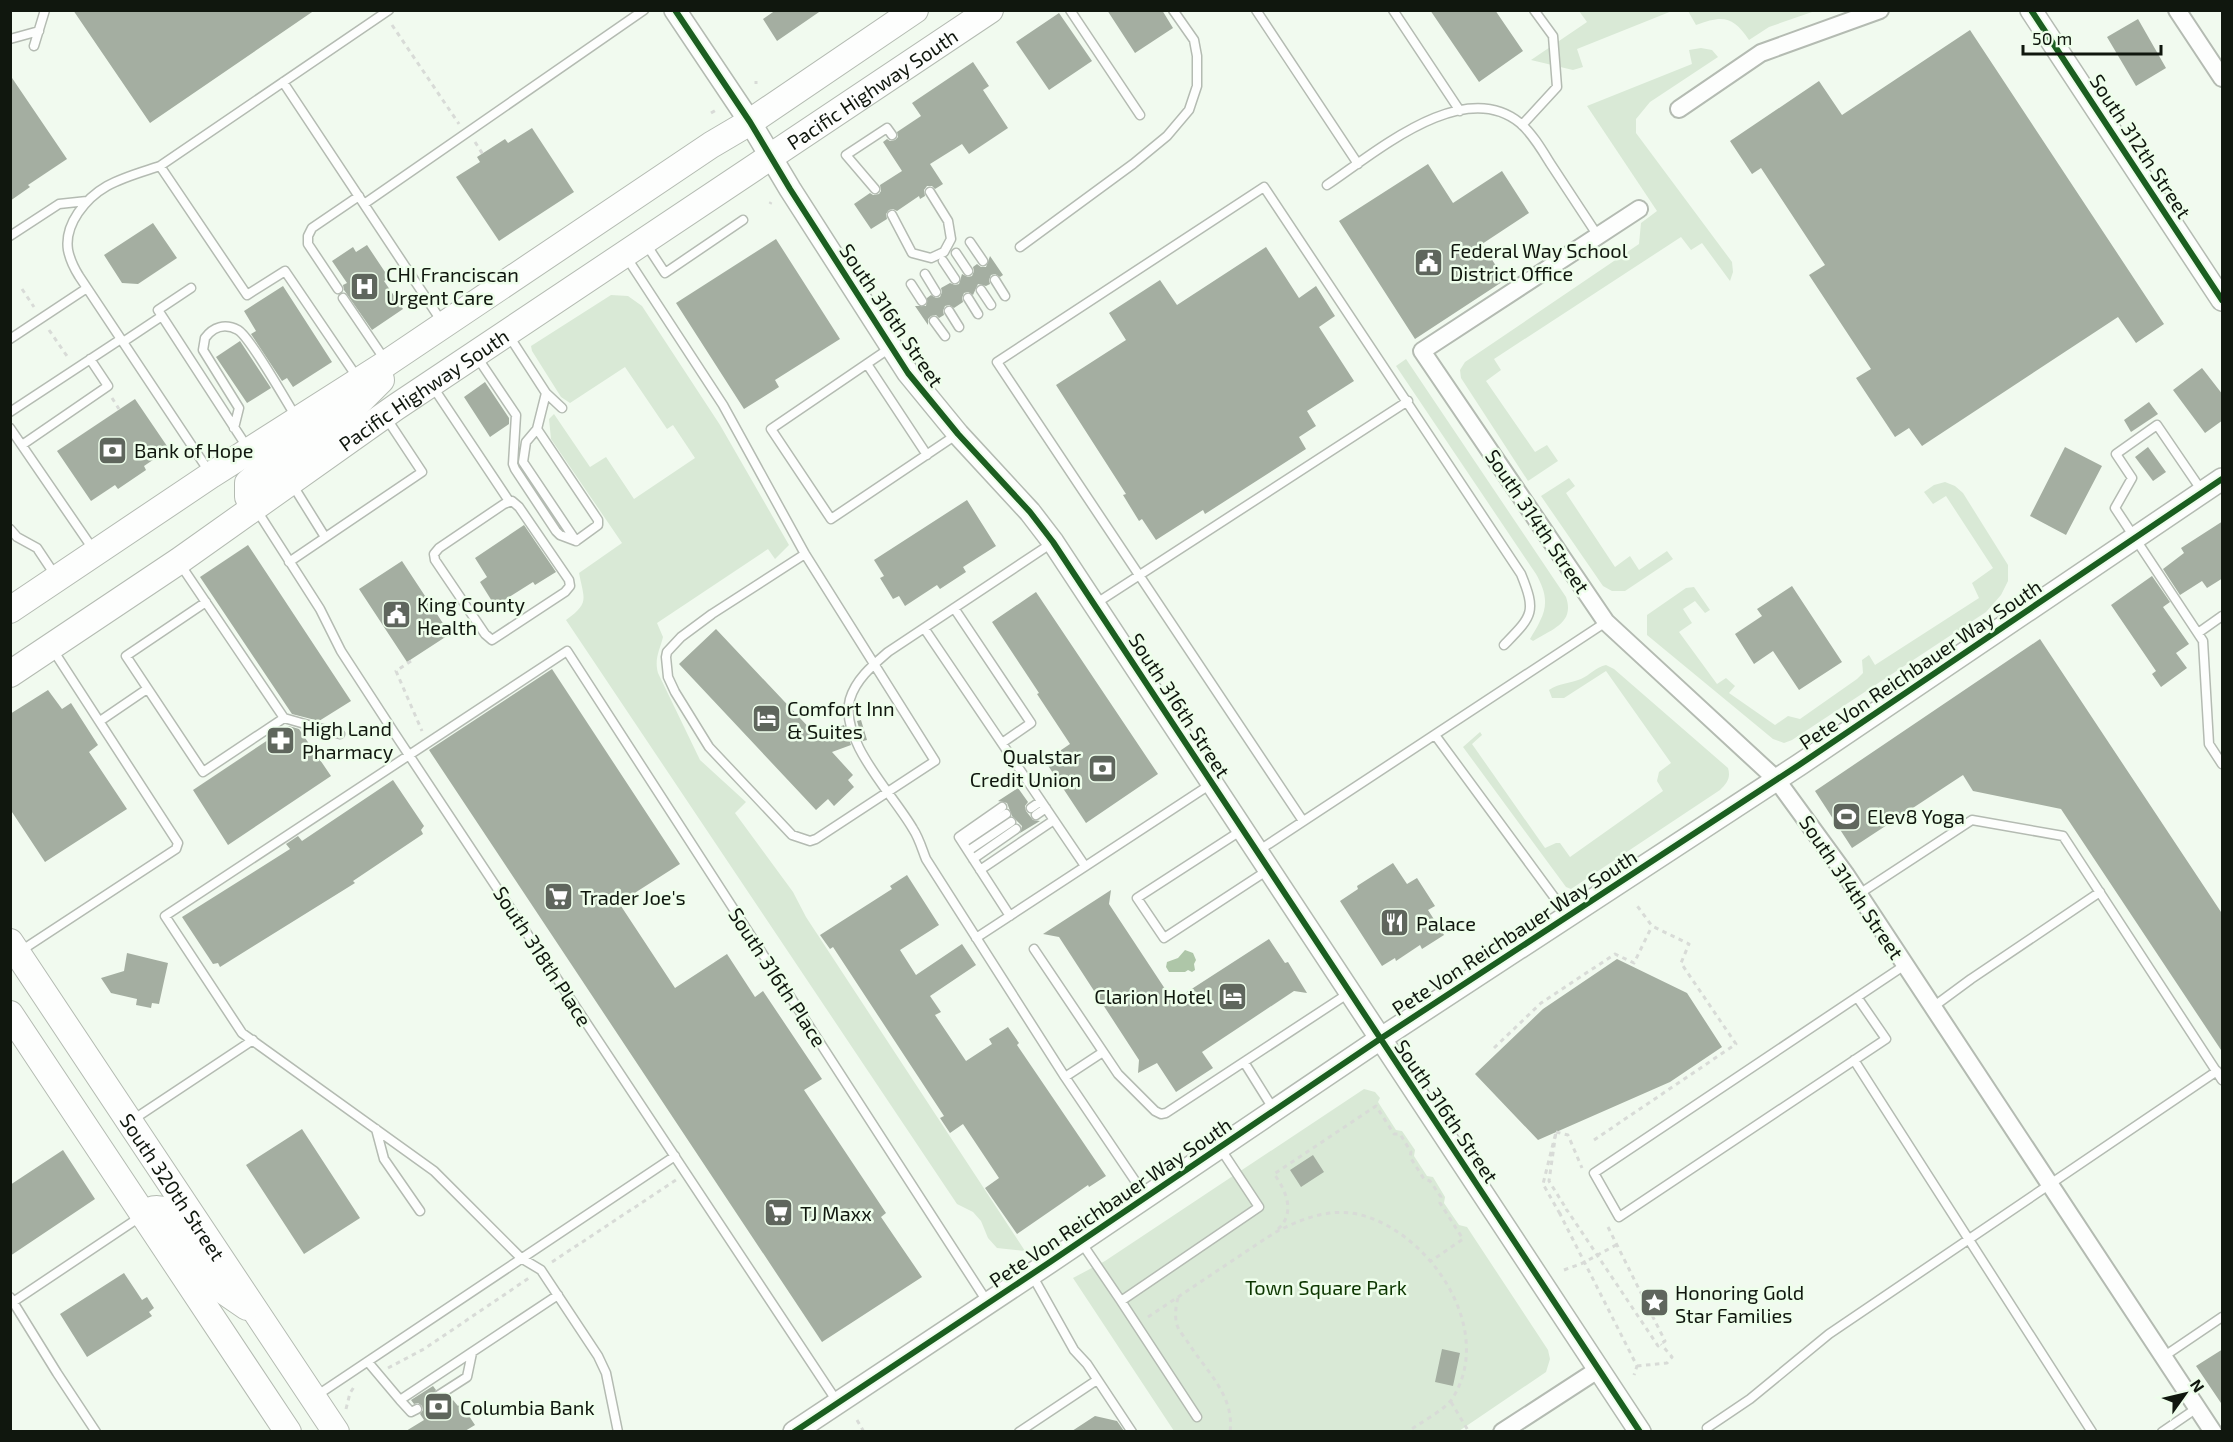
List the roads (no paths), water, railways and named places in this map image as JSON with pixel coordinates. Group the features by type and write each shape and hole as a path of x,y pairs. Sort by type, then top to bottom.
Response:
{"main road":[{"name":"Pacific Highway South","path":"10,610 249,450 419,342 915,10"},
{"name":"Pacific Highway South","path":"10,674 179,561 431,384 990,10"},
{"path":"254,507 246,490 248,483 356,405 419,342"},
{"name":"South 320th Street","path":"14,947 314,1397 341,1420"},
{"name":"South 320th Street","path":"10,1014 288,1431"},
{"path":"143,1215 152,1209 159,1208 165,1211 212,1283 259,1316"}],"street":[{"name":"South 316th Street","path":"675,10 750,122 908,373 958,434 1030,512 1053,542 1640,1431"},
{"path":"1679,109 1761,53 1880,10"},
{"name":"South 312th Street","path":"2031,10 2223,300"},
{"path":"2177,10 2223,78"},
{"path":"1598,236 1639,209"},
{"name":"South 314th Street","path":"1598,236 1422,351 1606,622 1776,779 1859,894 2213,1431"},
{"name":"Pete Von Reichbauer Way South","path":"794,1431 988,1304 2223,479"},
{"path":"1502,1431 1599,1369"}],"lane":[{"path":"34,46 45,10"},
{"path":"211,475 72,264 68,248 73,223 87,201 108,186 160,166 389,10"},
{"path":"338,289 308,244 308,236 312,228 361,200 644,10"},
{"path":"1070,10 1140,116"},
{"path":"1020,247 1133,164 1167,136 1189,110 1197,86 1197,56 1194,40 1173,10"},
{"path":"1256,10 1358,165"},
{"path":"1393,10 1460,111"},
{"path":"1522,125 1557,87 1553,36 1534,10"},
{"path":"10,39 39,30"},
{"path":"283,82 444,325"},
{"path":"1327,185 1405,132 1434,117 1482,107 1504,111 1522,125 1598,236"},
{"path":"875,189 846,155 887,128 892,135"},
{"path":"160,166 247,295 285,271 359,381"},
{"path":"1304,821 997,362 1264,186 1521,574 1532,605 1526,622 1504,645"},
{"path":"892,215 912,253 931,258 944,252 951,239 948,221 930,192"},
{"path":"10,236 59,204 87,201"},
{"path":"634,248 665,273 743,220"},
{"path":"970,242 983,261"},
{"path":"634,248 805,554 935,761 810,841 797,838 709,747 688,716 668,677 665,665 667,652 681,637 722,607 805,554"},
{"path":"956,252 968,271"},
{"path":"943,261 955,279"},
{"path":"925,274 936,292"},
{"path":"995,280 1005,296"},
{"path":"911,284 922,301"},
{"path":"10,339 87,288"},
{"path":"191,288 158,310 249,450"},
{"path":"981,290 991,305"},
{"path":"343,298 387,363"},
{"path":"968,298 978,314"},
{"path":"949,311 958,327"},
{"path":"10,412 90,359 162,316"},
{"path":"934,321 945,336"},
{"path":"234,428 239,408 202,346 207,334 215,328 224,326 234,328 243,334 298,420"},
{"path":"507,333 546,393 562,408"},
{"path":"891,348 771,429 831,519 958,434"},
{"path":"475,355 516,415 513,464 515,469 556,531 576,541"},
{"path":"22,445 108,386 90,359"},
{"path":"867,364 927,455"},
{"path":"431,384 509,501 514,501 519,507 569,580 570,586 565,592 492,640 486,636 434,555 439,548 509,501"},
{"path":"546,393 537,429 526,441 523,462 576,541"},
{"path":"1094,604 1408,401"},
{"path":"289,562 422,472 384,416"},
{"path":"2203,492 2157,425 2116,454 2132,478 2115,508 2204,640 2209,744 2223,764"},
{"path":"10,428 96,553"},
{"path":"537,429 598,520 596,528 576,541"},
{"path":"290,481 325,537"},
{"name":"South 318th Place","path":"254,507 320,609 341,651 838,1403"},
{"path":"12,533 37,549 57,578"},
{"path":"1053,542 888,652 864,674 853,692 849,705 850,724 861,752 915,832 926,859 1065,1077 1147,1197"},
{"path":"179,561 284,718 340,734"},
{"path":"206,602 126,656 147,689 203,772 284,718"},
{"path":"954,608 1031,723 1002,743"},
{"path":"2198,633 2223,616"},
{"path":"1242,830 1137,898 1164,938 1262,861 1304,821 1606,622"},
{"path":"924,628 1085,866"},
{"path":"14,947 178,846 177,838 51,647"},
{"name":"South 316th Place","path":"410,755 567,651 988,1304"},
{"path":"100,721 147,689"},
{"path":"1435,735 1568,916"},
{"path":"410,755 165,916 242,1033 445,1180 521,1258 541,1270 598,1356 606,1372 618,1431"},
{"path":"976,938 1212,783"},
{"path":"1039,797 1029,804 1039,797"},
{"path":"966,848 1009,818 966,848"},
{"path":"980,870 1054,820"},
{"path":"1859,894 1972,820 2063,836 2223,1080"},
{"path":"966,848 1010,916"},
{"path":"1933,1007 2100,892"},
{"path":"1034,949 1118,1074 1155,1111 1161,1114 1166,1113 1349,993"},
{"path":"1857,997 1886,1039 1619,1217 1594,1173 1905,964"},
{"path":"131,1121 253,1040"},
{"path":"1065,1077 1103,1052"},
{"path":"1854,1060 2092,1431"},
{"path":"1244,1062 1275,1111"},
{"path":"1707,1428 1750,1399 1829,1334 2217,1071"},
{"path":"376,1129 384,1158 420,1211"},
{"path":"1121,1301 1259,1207 1220,1148"},
{"path":"314,1397 675,1156"},
{"path":"96,1431 12,1299 143,1215"},
{"path":"1081,1242 1197,1417"},
{"path":"1032,1274 1074,1350 1132,1431"},
{"path":"400,1400 558,1295"},
{"path":"2163,1357 2223,1317"},
{"path":"439,1395 467,1377 472,1353"},
{"path":"368,1362 411,1412 417,1409"},
{"path":"1018,1431 1097,1380"},
{"path":"2162,1431 2197,1408"}],"place":[{"name":"Federal Way School District Office","path":"1429,262"},
{"name":"CHI Franciscan Urgent Care","path":"365,286"},
{"name":"Bank of Hope","path":"113,450"},
{"name":"King County Health","path":"396,615"},
{"name":"Comfort Inn & Suites","path":"766,719"},
{"name":"High Land Pharmacy","path":"281,740"},
{"name":"Qualstar Credit Union","path":"1102,768"},
{"name":"Elev8 Yoga","path":"1846,816"},
{"name":"Trader Joe's","path":"559,897"},
{"name":"Palace","path":"1395,923"},
{"name":"Clarion Hotel","path":"1233,996"},
{"name":"TJ Maxx","path":"779,1213"},
{"name":"Honoring Gold Star Families","path":"1654,1303"},
{"name":"Columbia Bank","path":"439,1407"}],"park label":[{"name":"Town Square Park","path":"1326,1287"}]}
